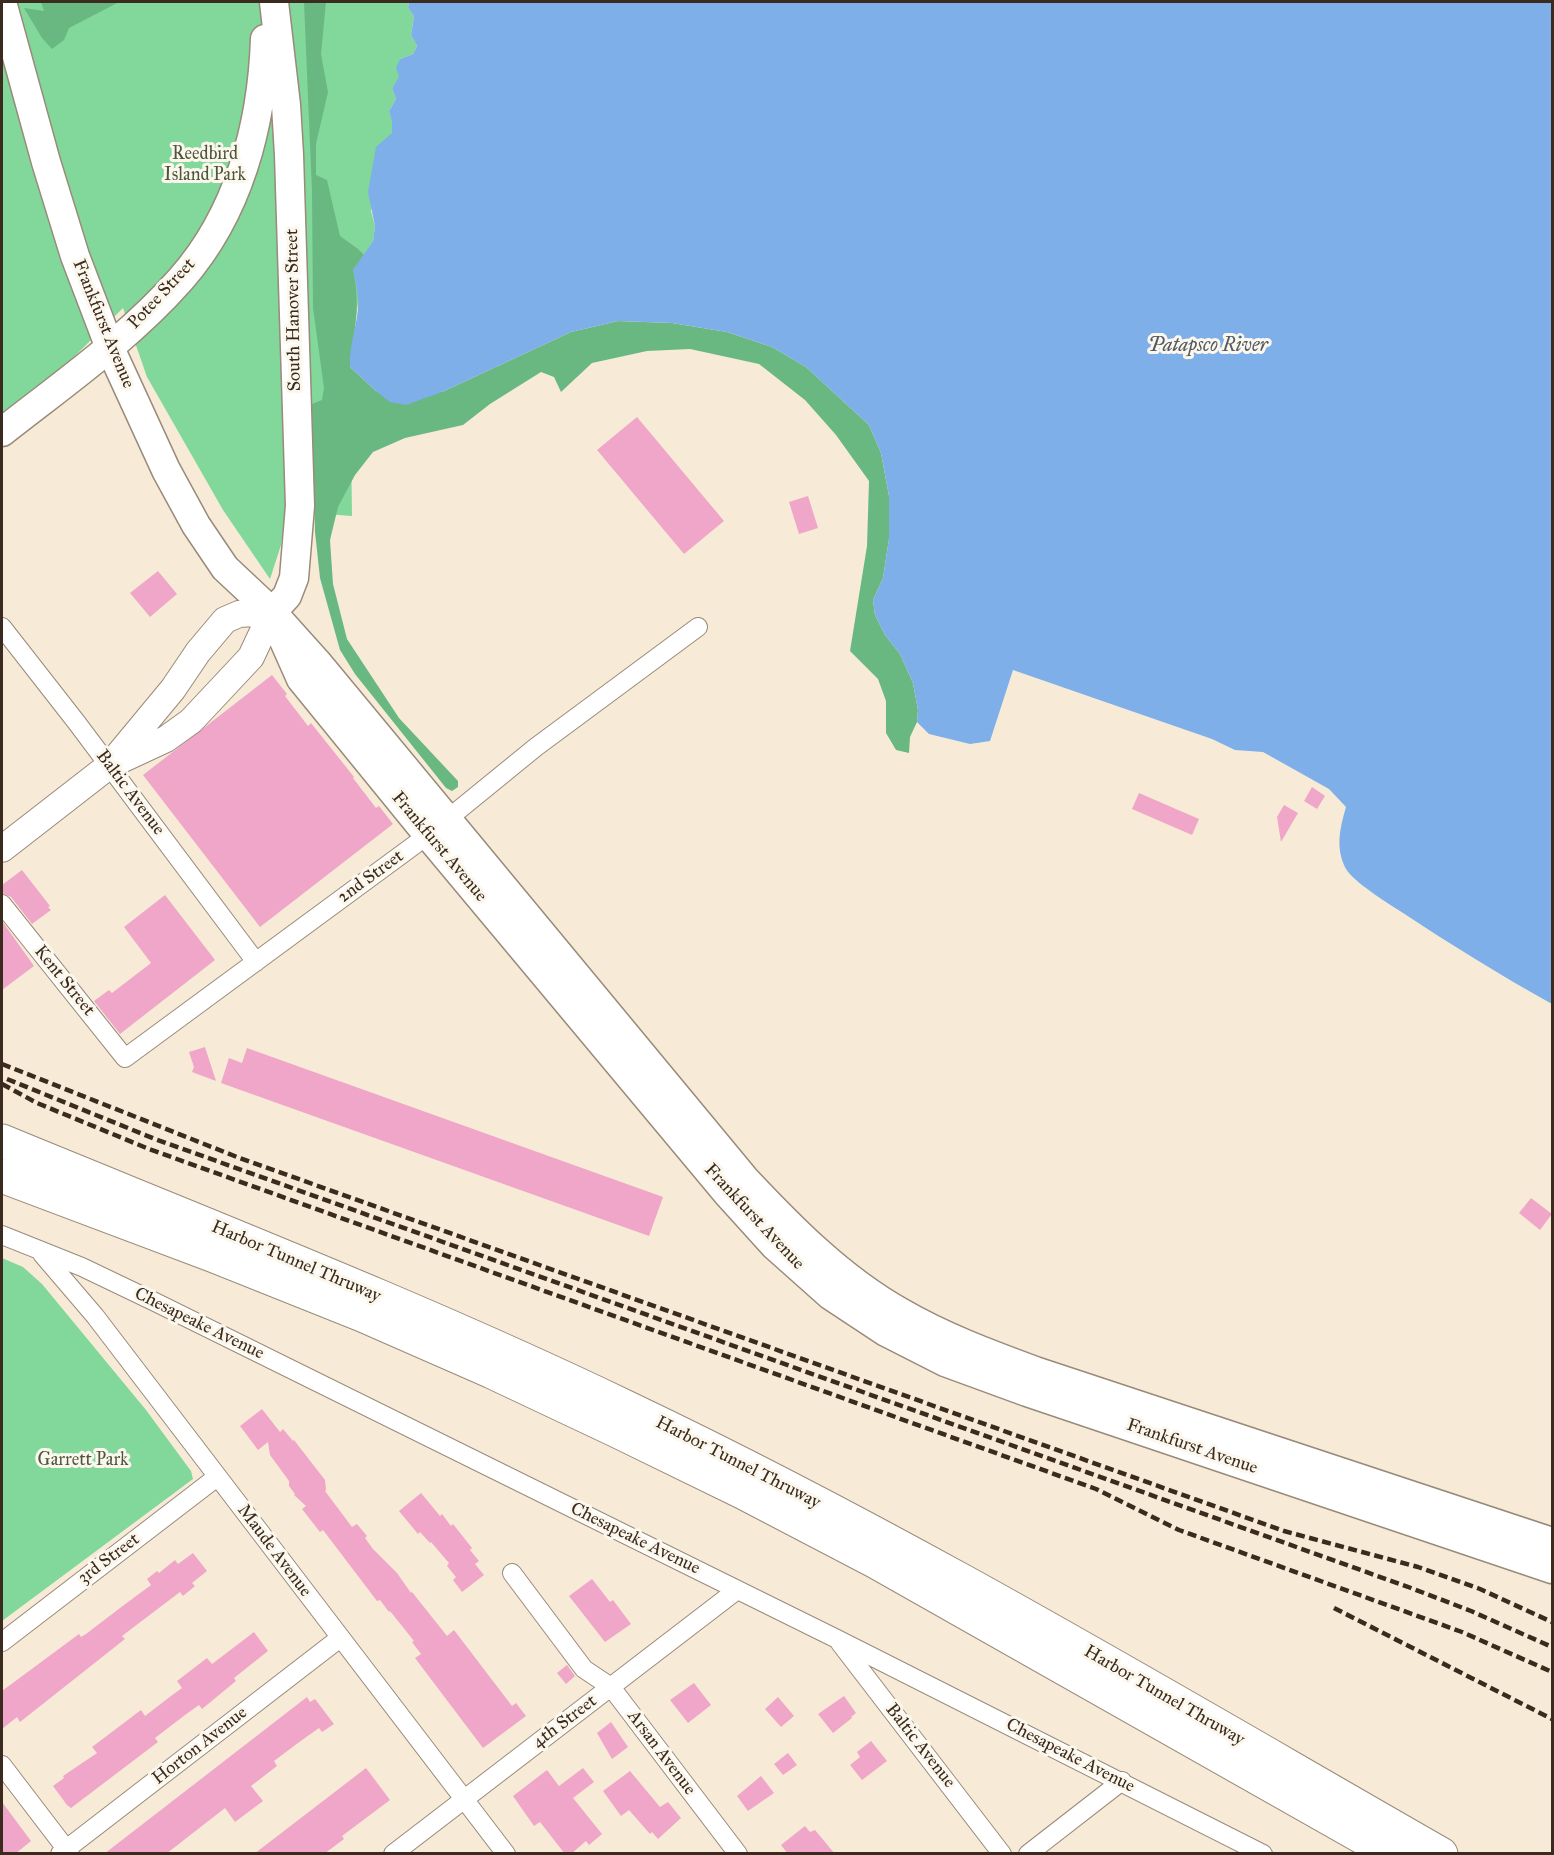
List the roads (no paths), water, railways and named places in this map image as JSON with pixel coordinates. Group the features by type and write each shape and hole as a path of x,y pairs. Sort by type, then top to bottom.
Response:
{"highway":[{"name":"Harbor Tunnel Thruway","path":"2,1141 385,1299 668,1427 887,1539 1441,1854"},
{"name":"Harbor Tunnel Thruway","path":"4,1177 213,1255 362,1315 492,1372 742,1492 876,1562 1392,1854"}],"main road":[{"name":"Frankfurst Avenue","path":"2,2 46,162 72,245 110,348 166,470 196,525 225,568 272,612 316,662 437,827 744,1178 793,1230 847,1277 900,1312 956,1341 1344,1486 1552,1569"},
{"name":"Potee Street","path":"2,432 110,348 182,278 208,242 232,198 251,145 260,108 267,2"},
{"name":"South Hanover Street","path":"110,765 166,739 191,721 251,657 272,612 287,596 294,578 300,506 290,155 274,2"},
{"name":"South Hanover Street","path":"2,849 110,765 169,694 198,652 225,620 238,614 272,612"},
{"path":"169,694 191,721"},
{"name":"Frankfurst Avenue","path":"1344,1486 1552,1542"}],"street":[{"name":"Baltic Avenue","path":"2,627 110,765 256,962"},
{"name":"2nd Street","path":"125,1058 437,827 536,747 698,627"},
{"name":"Kent Street","path":"2,904 125,1058"},
{"name":"Chesapeake Avenue","path":"2,1235 82,1267 155,1302 837,1639 1263,1854"},
{"name":"Maude Avenue","path":"39,1251 95,1316 506,1854"},
{"name":"3rd Street","path":"2,1642 217,1477"},
{"name":"Arsan Avenue","path":"512,1573 584,1669 610,1687 738,1854"},
{"name":"4th Street","path":"393,1854 737,1590"},
{"name":"Horton Avenue","path":"66,1852 340,1638"},
{"name":"Baltic Avenue","path":"837,1639 1002,1854"},
{"path":"2,1765 66,1852"},
{"path":"1028,1854 1122,1782"}],"water":[{"name":"Patapsco River","path":"409,2 1552,2 1552,1004 1494,971 1356,880 1346,869 1340,846 1340,830 1346,807 1329,789 1263,752 1235,750 1212,739 1013,670 990,741 970,744 929,734 917,722 918,710 913,683 900,654 885,635 875,615 873,600 883,578 889,539 889,496 881,453 869,425 806,367 772,347 727,332 672,323 618,321 571,332 442,392 406,405 390,402 376,391 350,367 358,304 353,270 373,241 375,226 368,192 376,147 392,133 389,111 396,99 392,88 399,77 396,68 400,59 413,54 417,46 411,35 414,16 408,8"}],"railway":[{"path":"2,1064 237,1157 1284,1531 1418,1567 1480,1589 1552,1622"},
{"path":"7,1079 155,1139 1411,1588 1471,1611 1552,1647"},
{"path":"2,1084 37,1103 149,1149 1096,1489 1179,1530 1462,1632 1552,1672"},
{"path":"1334,1608 1552,1719"}],"park label":[{"name":"Reedbird Island Park","path":"205,165"},
{"name":"Garrett Park","path":"83,1461"}]}
